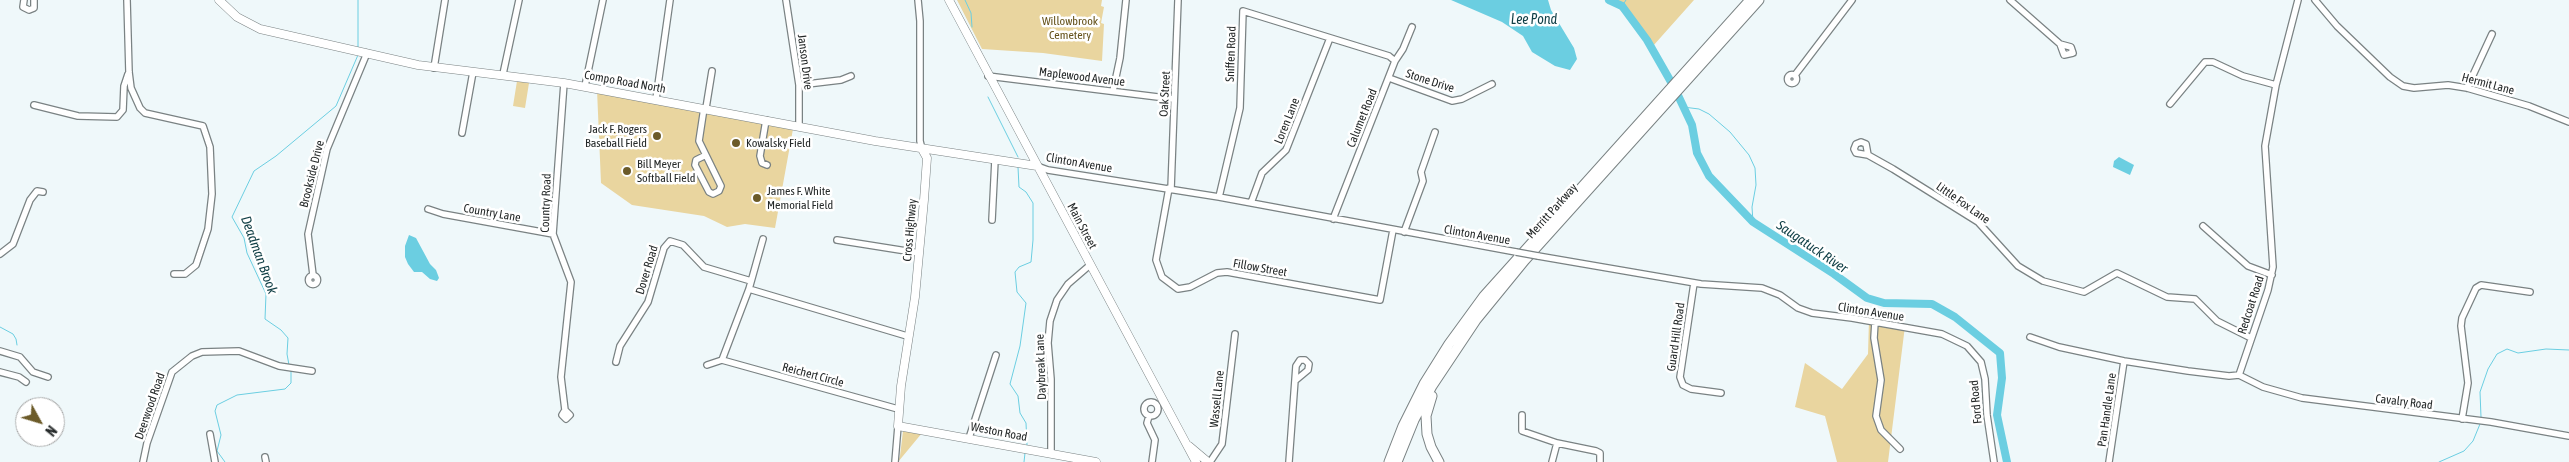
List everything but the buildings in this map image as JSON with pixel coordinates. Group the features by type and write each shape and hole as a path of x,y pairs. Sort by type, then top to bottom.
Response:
{"highway":[{"name":"Merritt Parkway","path":"1691,70 1750,0"},
{"name":"Merritt Parkway","path":"1389,462 1416,399 1441,356 1470,313 1494,284 1691,70 1759,0"},
{"name":"Merritt Parkway","path":"1397,462 1422,405 1462,339 1512,275 1656,108"},
{"path":"1439,462 1428,439 1427,412 1433,393 1462,339"}],"main road":[{"name":"Compo Road North","path":"220,0 240,19 260,29 434,68 503,74 585,86 922,149 1037,166"},
{"name":"Main Street","path":"949,0 1196,462"},
{"name":"Cross Highway","path":"898,426 898,408 914,297 927,158 922,149"},
{"name":"Weston Road","path":"898,426 969,438 1069,459 1096,462"},
{"path":"1186,443 1209,462"}],"street":[{"path":"24,0 23,7 29,10 34,8 34,0"},
{"path":"127,0 131,88 143,111 200,124 205,128 208,135 212,186 208,229 196,265 185,274 174,274"},
{"path":"434,68 445,0"},
{"path":"503,74 519,0"},
{"path":"585,86 603,0"},
{"path":"656,99 670,0"},
{"name":"Janson Drive","path":"786,0 799,85 799,126"},
{"name":"Cross Highway","path":"918,0 922,149"},
{"path":"1113,91 1120,58 1126,0"},
{"name":"Oak Street","path":"1170,188 1178,0"},
{"path":"1794,75 1852,0"},
{"path":"2010,0 2060,44"},
{"name":"Redcoat Road","path":"2239,375 2272,275 2273,242 2265,146 2276,85 2298,0"},
{"name":"Hermit Lane","path":"2315,0 2337,26 2397,82 2414,88 2448,85 2467,88 2529,106 2569,122"},
{"name":"Sniffen Road","path":"1219,197 1239,114 1242,10 1389,56 1395,62"},
{"name":"Calumet Road","path":"1333,219 1395,62 1404,49 1412,27"},
{"path":"2467,88 2492,34"},
{"name":"Loren Lane","path":"1251,203 1262,173 1286,150 1330,38"},
{"name":"Brookside Drive","path":"313,275 308,234 327,149 361,52"},
{"path":"2170,104 2205,62 2213,62 2242,76 2276,85"},
{"path":"704,156 696,160 695,165 709,192 713,194 720,191 720,186 700,148 699,135 712,71"},
{"path":"34,105 78,116 117,117 123,110 125,80 129,72"},
{"path":"462,133 473,72"},
{"path":"799,85 841,80 851,76"},
{"name":"Maplewood Avenue","path":"988,76 1174,99"},
{"name":"Stone Drive","path":"1389,78 1452,101 1462,99 1492,84"},
{"name":"Country Road","path":"564,83 553,234 571,282 561,377 565,410"},
{"path":"766,120 760,156 762,163 767,165"},
{"path":"1404,232 1423,180 1421,172 1435,132"},
{"name":"Little Fox Lane","path":"1868,155 1978,222 2018,266 2043,281 2084,292 2117,273 2167,297 2195,299 2217,321 2251,338"},
{"path":"992,220 995,160"},
{"name":"Clinton Avenue","path":"1037,166 1048,170 1170,188 1404,232 1694,283 1765,288 1808,312 1942,334 1967,346"},
{"name":"Fillow Street","path":"1170,188 1156,260 1162,278 1178,289 1190,287 1217,273 1227,272 1380,300 1393,230"},
{"path":"0,254 13,244 30,200 37,191 43,192"},
{"name":"Country Lane","path":"428,209 443,214 553,234"},
{"path":"2203,226 2248,266 2272,275"},
{"path":"707,365 722,360 748,290 763,239"},
{"path":"837,240 918,253"},
{"name":"Dover Road","path":"616,362 620,346 648,302 664,248 670,241 683,245 704,267 751,281"},
{"name":"Daybreak Lane","path":"1051,454 1052,379 1048,343 1050,321 1057,300 1068,284 1090,265"},
{"name":"Guard Hill Road","path":"1694,283 1680,378 1683,384 1691,389 1721,393"},
{"path":"2462,419 2468,383 2461,326 2462,318 2476,288 2482,285 2530,292"},
{"path":"748,290 908,336"},
{"path":"1876,322 1874,338 1881,380 1876,416 1881,430 1900,449"},
{"name":"Wassell Lane","path":"1209,462 1222,444 1234,334"},
{"path":"2030,337 2059,348 2124,361 2188,372 2229,376 2239,375"},
{"name":"Ford Road","path":"1967,346 1976,355 1984,374 1987,416 1994,462"},
{"name":"Deerwood Road","path":"143,462 163,395 172,372 183,362 202,352 236,350 290,368 312,371"},
{"path":"0,351 20,357 33,372 48,377"},
{"path":"969,438 996,355"},
{"name":"Reichert Circle","path":"722,360 898,408"},
{"name":"Pan Handle Lane","path":"2109,462 2124,361"},
{"path":"0,372 19,377 26,382"},
{"name":"Cavalry Road","path":"2239,375 2263,387 2302,398 2492,422 2569,436"},
{"path":"1289,462 1296,380"},
{"path":"1522,415 1522,431 1557,443 1596,451 1600,453 1600,462"},
{"path":"1149,416 1147,423 1155,440 1152,462"},
{"name":"Cross Highway","path":"895,462 898,426"},
{"path":"210,434 215,462"},
{"path":"1552,462 1557,443"}],"green space":[{"name":"Willowbrook Cemetery","path":"957,0 1102,0 1101,6 1104,7 1101,23 1104,24 1102,61 1043,53 982,49"},
{"path":"1605,0 1694,0 1653,46 1644,32 1618,8"},
{"path":"517,81 529,83 525,108 513,106"},
{"path":"597,90 793,129 775,228 745,224 727,227 704,216 632,205 601,183"},
{"path":"1869,320 1905,326 1888,462 1837,462 1825,416 1795,407 1805,363 1842,389 1868,354"},
{"path":"903,431 922,433 898,462 900,456"}],"water":[{"name":"Lee Pond","path":"1451,0 1548,0 1551,10 1574,48 1577,59 1570,70 1555,66 1532,52 1523,36 1502,22"},
{"path":"2119,157 2134,165 2130,175 2113,167 2114,161"},
{"path":"409,235 416,238 430,264 436,270 439,278 437,281 430,279 422,272 414,272 408,264 405,257 405,246"}],"waterway":[{"name":"Deadman Brook","path":"358,0 358,48"},
{"path":"965,0 971,13 972,27"},
{"name":"Saugatuck River","path":"1609,0 1622,6 1647,40 1675,89 1692,125 1697,153 1709,176 1753,222 1834,274 1867,298 1884,303 1932,304 1955,317 2000,353 2002,378 1997,415 2007,462"},
{"name":"Saugatuck River","path":"1622,6 1626,0"},
{"name":"Deadman Brook","path":"289,365 287,354 288,338 281,330 265,319 266,294 247,253 244,238 232,217 254,171 276,156 336,106 358,55"},
{"path":"988,97 1018,157"},
{"path":"1683,107 1699,109 1709,114 1730,132 1749,155 1755,168 1756,185 1752,207 1753,222"},
{"path":"1018,167 1019,187 1026,192 1033,203 1033,240 1031,262 1019,267 1015,272 1017,292 1026,303 1020,346 1010,384 1018,396 1020,413 1026,423 1027,445"},
{"path":"0,327 13,334 17,345"},
{"path":"2481,417 2480,392 2488,369 2497,354 2507,349 2518,353 2546,349 2569,350"},
{"name":"Deadman Brook","path":"225,462 217,451 221,435 215,411 217,405 237,395 285,389 291,383 291,371"},
{"path":"2439,462 2464,451 2473,441 2480,424"},
{"path":"1024,462 1025,453"}],"place":[{"name":"Jack F. Rogers Baseball Field","path":"657,136"},
{"name":"Kowalsky Field","path":"736,143"},
{"name":"Bill Meyer Softball Field","path":"627,171"},
{"name":"James F. White Memorial Field","path":"757,198"}]}
